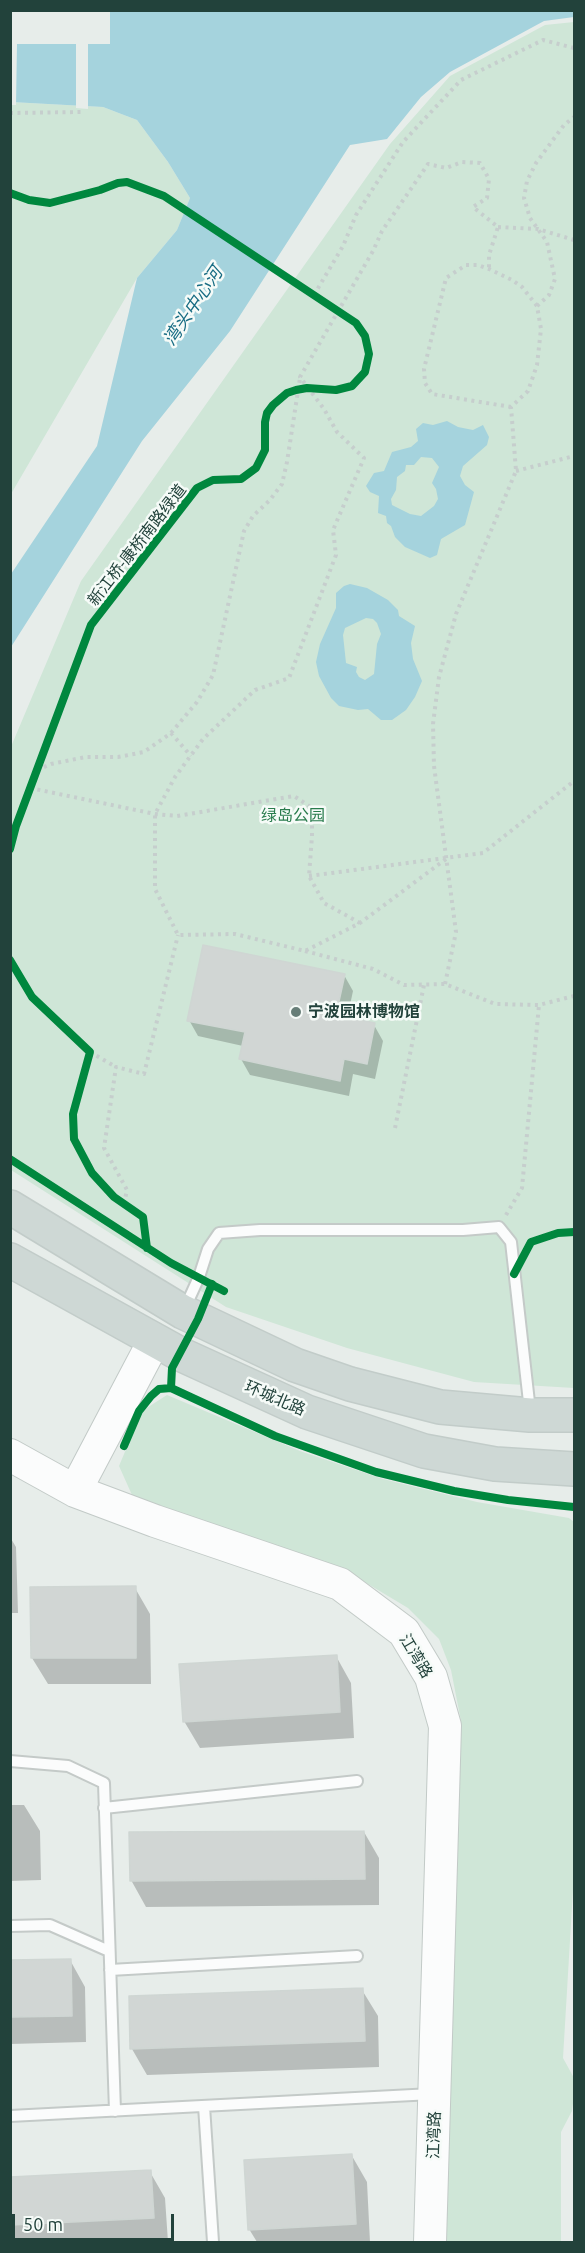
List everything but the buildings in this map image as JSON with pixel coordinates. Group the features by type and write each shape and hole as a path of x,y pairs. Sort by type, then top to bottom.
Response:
{"main road":[{"path":"10,1207 183,1311 295,1365 350,1384 440,1407 574,1415"},
{"name":"环城北路","path":"10,1260 154,1341 307,1412 424,1451 495,1464 569,1469"}],"street":[{"path":"75,1491 154,1341"},
{"name":"江湾路","path":"10,1455 75,1491 155,1521 340,1584 404,1632 431,1677 445,1726 430,2242"}],"lane":[{"path":"183,1311 199,1277 208,1249 219,1233 260,1230 463,1230 499,1227 511,1242 530,1414"},
{"path":"10,1761 68,1766 104,1783 115,2111"},
{"path":"104,1808 357,1781"},
{"path":"10,1926 50,1925 109,1951"},
{"path":"110,1970 357,1956"},
{"path":"10,2116 435,2093"},
{"path":"204,2106 213,2242"}],"path":[{"path":"322,300 356,215 403,142 461,80 543,40 574,48"},
{"path":"10,113 82,112"},
{"path":"537,306 549,295 555,279 547,242 530,218 524,198 527,181 536,164 564,125 574,117"},
{"path":"37,770 51,764 86,758 118,758 144,752 171,733 197,702 213,675 244,531 253,516 270,500 282,484 300,377 373,251 382,231 428,164 446,168 462,162 480,163 489,179 487,198 473,207 498,227 538,229 574,240"},
{"path":"489,269 489,255 498,227"},
{"path":"466,265 478,265 489,269 517,284 537,306 541,329 537,365 528,391 511,407 432,394 425,384 424,369 446,278 466,265"},
{"path":"304,288 344,314"},
{"path":"81,1044 90,1052 116,1066 144,1074 178,935 155,890 155,814 175,777 203,739 255,690 289,678 336,555 333,530 364,458 337,432 324,409 300,377"},
{"path":"287,393 316,388"},
{"path":"445,984 456,932 434,766 433,724 439,678 456,614 516,471 511,407"},
{"path":"516,471 574,456"},
{"path":"171,733 191,756"},
{"path":"26,797 41,759"},
{"path":"309,876 483,853 574,781"},
{"path":"30,788 155,814 177,816 294,796 312,808 309,876 324,903 360,923"},
{"path":"305,951 360,923 446,859"},
{"path":"178,935 235,934 373,969 404,986 445,984 495,1004 539,1005 574,996"},
{"path":"395,1128 424,985"},
{"path":"499,1227 522,1188 539,1005"},
{"path":"87,1062 90,1052"},
{"path":"116,1066 104,1148 127,1190 124,1204"},
{"path":"522,1188 532,1188"},
{"path":"114,1197 134,1210"}],"green space":[{"name":"绿岛公园","path":"574,22 574,1388 474,1382 347,1348 226,1307 11,1170 10,749 81,581 390,144 450,76 545,25"},
{"path":"11,102 103,107 137,120 168,162 190,198 177,230 137,278 11,494"},
{"path":"167,1395 300,1451 383,1479 477,1502 569,1518 574,1522 574,1873 563,2058 574,2078 574,2096 572,2111 561,2132 561,2242 444,2242 461,1721 451,1670 439,1639 408,1608 343,1569 172,1512 132,1495 119,1466 142,1411"}],"water":[{"name":"湾头中心河","path":"11,11 574,11 574,17 544,21 450,72 421,97 387,139 350,145 230,331 142,441 11,647 11,574 97,446 137,278 177,230 190,198 168,162 137,120 103,107 11,102"},
{"path":"447,421 458,427 473,430 483,425 489,437 487,445 463,466 460,476 465,485 474,492 465,525 441,539 437,555 430,558 405,547 395,537 391,526 387,523 386,516 378,513 379,496 370,492 366,486 374,473 384,471 392,452 411,447 418,441 416,429 423,423 433,425","holes":["421,457 432,458 439,467 432,483 438,499 434,506 421,516 410,514 392,505 391,499 396,490 397,477 405,471 406,465 414,465"]},
{"path":"350,584 367,588 388,600 398,610 399,616 415,626 411,643 413,659 422,681 406,710 392,720 381,720 368,709 358,710 339,706 331,698 319,676 316,662 320,644 336,608 336,593","holes":["366,618 373,619 381,634 377,644 374,674 365,680 359,677 356,672 357,667 346,663 343,635 345,628"]}],"pier":[{"path":"11,11 110,12 110,44 88,44 88,109 76,108 76,44 17,44 16,105 10,105"}],"cycle path":[{"name":"新江桥-康桥南路绿道","path":"10,193 29,200 50,203 127,182 164,196 356,323 365,336 369,354 365,372 352,386 336,390 307,388 296,390 287,393 273,405 267,413 265,422 265,450 256,468 241,479 213,480 197,488 91,625 16,826 10,849"},
{"path":"10,960 32,997 90,1052 73,1114 74,1139 92,1173 114,1197 143,1217 147,1248"},
{"path":"10,1159 171,1263 224,1291"},
{"path":"514,1274 531,1242 558,1233 574,1232"},
{"path":"171,1388 172,1368 198,1319 212,1284"},
{"path":"124,1446 139,1411 151,1396 159,1389 171,1388 275,1436 376,1472 454,1491 574,1507"}],"place":[{"name":"宁波园林博物馆","path":"296,1012"}]}
